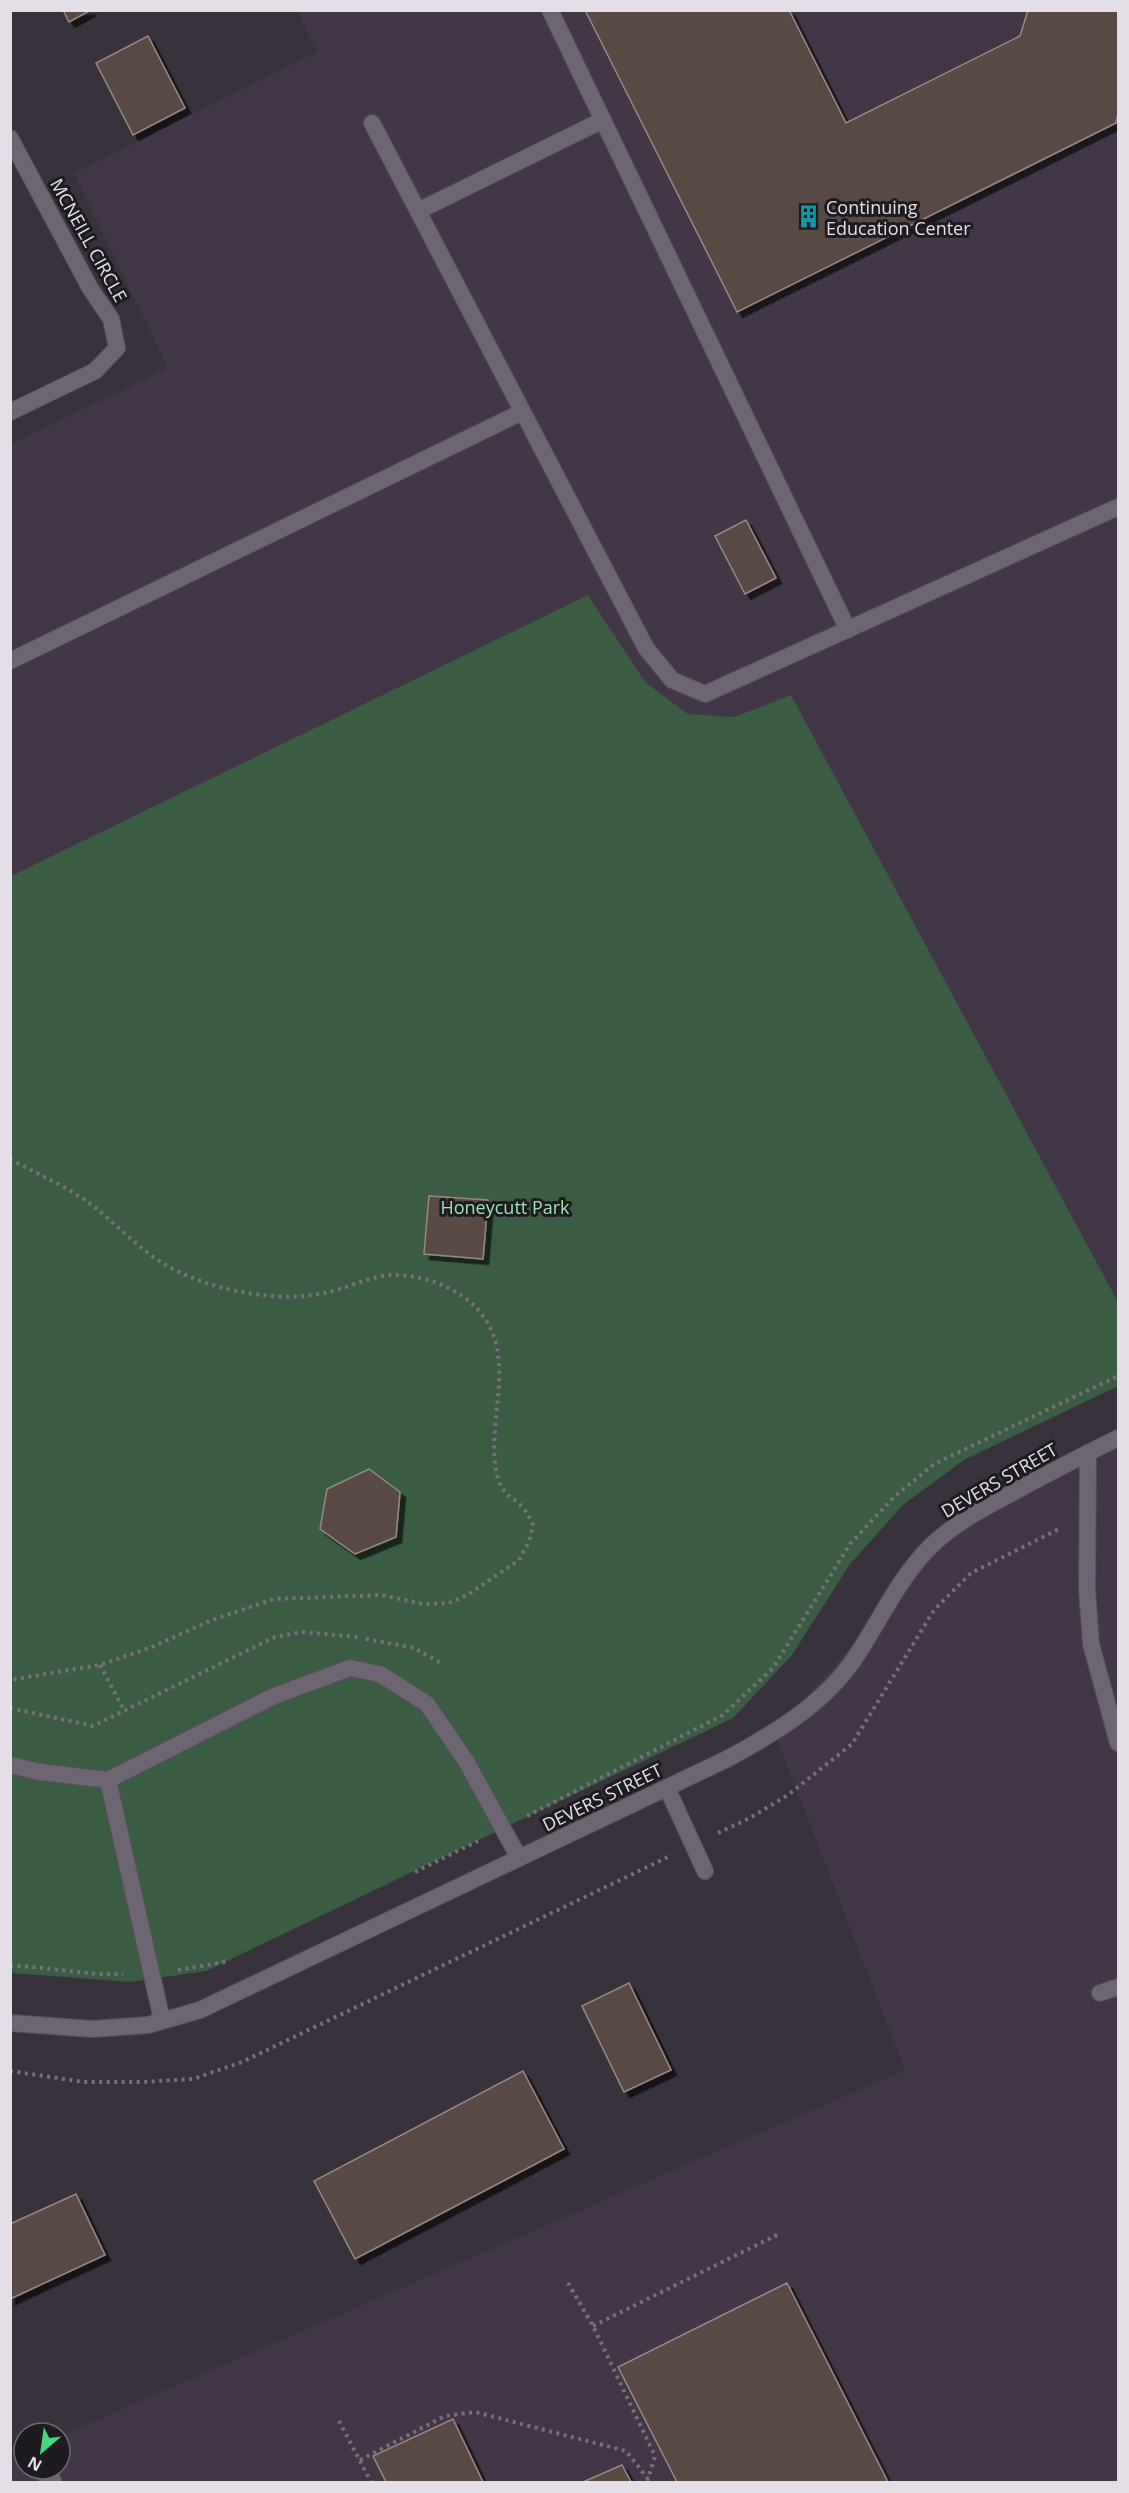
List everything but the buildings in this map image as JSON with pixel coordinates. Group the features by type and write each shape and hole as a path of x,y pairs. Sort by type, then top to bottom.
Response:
{"street":[{"path":"550,10 848,630"},
{"path":"418,211 603,120"},
{"path":"372,123 646,648 672,680 705,694 1119,507"},
{"name":"MCNEILL CIRCLE","path":"10,138 90,288 111,319 117,348 94,371 10,412"},
{"path":"10,661 522,412"},
{"name":"DEVERS STREET","path":"10,2023 93,2030 147,2025 200,2010 667,1788 775,1734 818,1700 854,1659 897,1587 931,1546 974,1513 1119,1438"},
{"path":"1088,1453 1087,1589 1091,1644 1119,1743"},
{"path":"10,1765 40,1772 108,1780 274,1696 350,1668 380,1674 427,1704 466,1761 519,1858"},
{"path":"108,1780 162,2020"},
{"path":"667,1788 705,1871"},
{"path":"1100,1993 1119,1987"}],"path":[{"path":"10,1159 76,1194 150,1255 182,1273 221,1287 263,1296 296,1296 329,1292 357,1282 391,1275 427,1280 459,1292 480,1312 493,1336 499,1360 495,1451 498,1479 506,1495 524,1508 533,1525 529,1542 519,1560 469,1594 448,1604 424,1604 381,1595 274,1599 212,1620 152,1647 100,1665 10,1680"},
{"path":"410,1875 723,1715 773,1668 850,1544 894,1497 934,1464 1119,1376"},
{"path":"10,1708 93,1726 275,1637 302,1632 348,1635 414,1648 441,1663"},
{"path":"100,1665 125,1712"},
{"path":"10,1966 33,1966 106,1975 181,1970 233,1960"},
{"path":"593,2326 781,2233"},
{"path":"568,2283 593,2326 655,2456 648,2481"},
{"path":"360,2460 445,2416 475,2412 626,2451 648,2481"},
{"path":"339,2421 371,2482"}],"shaded area":[{"path":"297,11 1118,11 1118,1302 791,695 734,717 688,714 646,684 588,595 11,881 11,444 168,368 74,173 317,52"},
{"path":"1118,1441 1118,2482 11,2482 10,2458 12,2457 12,2481 72,2481 72,2431 905,2070 775,1734 952,1528"}],"green space":[{"name":"Honeycutt Park","path":"588,595 646,683 688,714 734,717 791,695 1118,1302 1118,1386 964,1460 904,1504 850,1564 792,1655 733,1718 206,1971 130,1982 11,1973 11,876"}],"place":[{"name":"Continuing Education Center","path":"808,217"}]}
